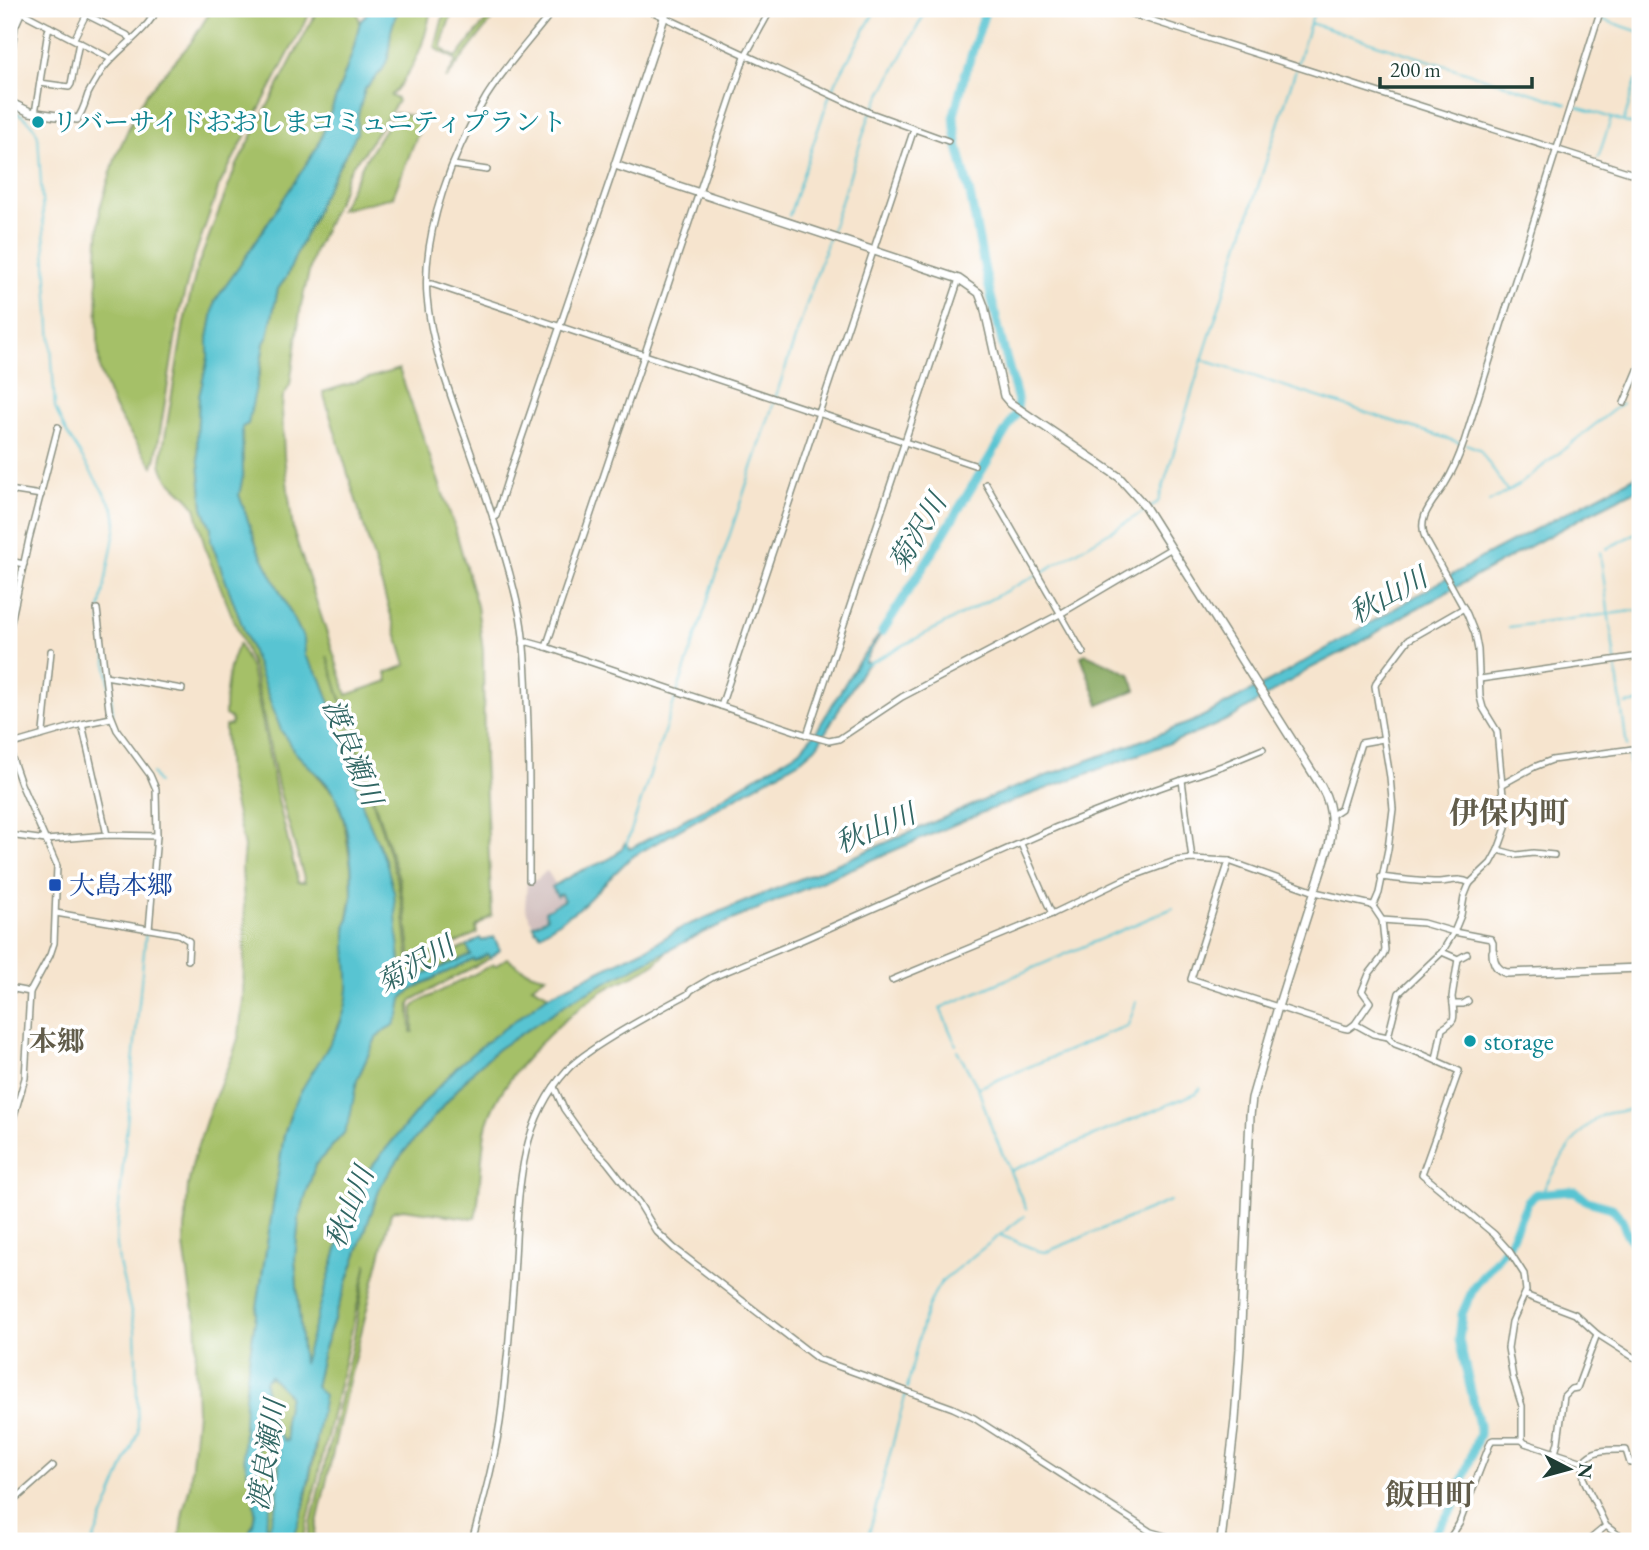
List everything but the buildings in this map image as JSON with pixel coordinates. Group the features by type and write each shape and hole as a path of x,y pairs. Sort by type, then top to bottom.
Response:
{"street":[{"path":"9,16 12,9"},
{"path":"75,9 87,11 131,39"},
{"path":"136,9 153,17"},
{"path":"9,102 35,113 77,120 94,82 111,59 145,27 157,9"},
{"path":"530,880 527,681 519,609 493,518 442,368 430,317 427,284 432,232 453,165 469,130 486,97 554,9"},
{"path":"647,9 868,112 948,141"},
{"path":"493,518 496,516 667,9"},
{"path":"546,647 746,56 771,9"},
{"path":"1116,9 1640,176"},
{"path":"1388,1037 1399,993 1442,952 1454,932 1470,883 1488,867 1506,828 1497,731 1481,702 1477,641 1470,620 1433,556 1422,527 1424,516 1458,459 1601,9"},
{"path":"9,70 15,27 22,10 111,59"},
{"path":"40,83 69,87 71,85 76,41 87,11"},
{"path":"35,113 50,27"},
{"path":"721,706 914,129"},
{"path":"453,165 487,170"},
{"path":"615,165 959,279 979,293 1004,396 1010,403 1119,477 1143,505 1324,792 1332,815 1331,836 1252,1098 1240,1349 1221,1541"},
{"path":"808,735 959,279"},
{"path":"427,284 974,466"},
{"path":"1624,403 1640,365"},
{"path":"9,632 58,427"},
{"path":"986,484 1083,653"},
{"path":"9,490 41,495"},
{"path":"523,643 546,647 832,742 902,697 1060,614 1170,549"},
{"path":"9,561 24,564"},
{"path":"1373,907 1379,893 1393,809 1375,686 1408,640 1463,607"},
{"path":"97,609 111,718 155,785 158,836 149,929"},
{"path":"45,734 43,732 51,651"},
{"path":"1480,679 1640,656"},
{"path":"105,676 182,689"},
{"path":"9,1133 25,1078 30,992 53,948 57,866 21,784 9,743 111,718"},
{"path":"82,724 107,835"},
{"path":"1332,815 1341,809 1361,743 1383,739"},
{"path":"1503,784 1552,760 1640,748"},
{"path":"472,1541 500,1425 525,1153 539,1111 568,1068 627,1026 688,994 704,982 1057,827 1263,749"},
{"path":"1182,780 1192,859"},
{"path":"9,835 46,840 107,835 158,836"},
{"path":"1021,844 1052,914"},
{"path":"1498,850 1515,855 1554,855"},
{"path":"892,980 1052,914 1125,879 1175,861 1228,861 1315,892 1372,905 1382,920 1385,950 1369,974 1362,991 1370,1002 1355,1024 1348,1029 1343,1028 1191,979 1228,861"},
{"path":"1381,877 1438,882 1465,880 1470,883"},
{"path":"56,913 178,934 189,941 188,960"},
{"path":"1382,920 1423,923 1490,939 1493,943 1495,965 1500,971 1507,973 1640,968"},
{"path":"1442,952 1458,958 1467,954"},
{"path":"1436,1060 1442,1029 1452,1023 1455,1016 1452,997 1458,958"},
{"path":"9,988 30,992"},
{"path":"1453,1004 1468,1001"},
{"path":"1355,1024 1459,1071 1422,1174 1494,1234 1524,1274 1525,1295 1512,1322 1508,1349 1522,1406 1522,1440"},
{"path":"554,1087 564,1108 586,1140 639,1203 656,1231 674,1248 818,1359 974,1418 1151,1532 1182,1541"},
{"path":"1525,1295 1575,1314 1597,1334 1640,1359"},
{"path":"1555,1453 1564,1396 1571,1389 1577,1388 1597,1334"},
{"path":"1448,1541 1459,1524 1491,1441 1522,1440 1583,1462"},
{"path":"1631,1541 1606,1526 1584,1480 1583,1462 1597,1451 1626,1450 1630,1463 1640,1463"},
{"path":"9,1505 53,1466"},
{"path":"1588,1541 1606,1526"}],"shaded area":[{"path":"546,871 556,885 552,887 557,896 561,894 564,900 545,911 548,917 533,925 525,908 527,882 537,880"}],"green space":[{"path":"212,9 312,9 219,186 193,261 180,310 153,466 113,405 100,371 97,256 100,208 116,156 137,110 147,93 190,44"},
{"path":"318,9 356,9 360,22 352,54 318,146 215,301 208,338 208,358 199,397 197,440 203,507 211,528 211,541 281,730 296,753 333,793 344,822 352,895 346,928 348,996 345,1011 332,1040 292,1109 284,1135 248,1366 248,1474 253,1485 253,1524 245,1541 179,1541 190,1485 197,1411 196,1318 184,1245 188,1186 194,1157 209,1112 239,1035 243,1000 244,847 228,775 225,731 225,726 231,725 232,722 225,715 226,697 232,660 239,644 251,669 298,882 305,882 278,786 254,670 206,551 195,507 166,476 161,461 184,322 197,268 235,169"},
{"path":"400,9 431,9 426,33 413,66 391,96 398,101 350,170 314,252 301,305 290,385 283,397 282,409 284,456 293,530 347,695 388,681 386,673 406,665 323,392 399,369 454,525 477,606 483,650 484,759 492,915 476,927 477,933 417,963 412,963 411,960 399,878 327,656 397,879 409,964 417,967 467,946 471,955 418,977 398,990 401,973 398,938 386,862 364,810 321,679 305,656 304,639 258,549 239,495 243,476 242,427 260,373 264,343 268,336 278,289 287,276 321,199 357,133 357,115 365,89 383,69 388,58 391,31"},
{"path":"445,9 453,9 441,46 456,57 494,10 500,9 446,79 456,61 435,48"},
{"path":"395,113 424,118 393,197 340,210 364,162"},
{"path":"1086,654 1130,674 1136,690 1099,705 1081,656"},
{"path":"669,948 656,963 598,994 582,1006 547,1037 514,1074 491,1113 485,1132 475,1217 403,1209 391,1213 313,1541 307,1541 353,1343 367,1263 303,1541 293,1541 304,1506 316,1447 315,1387 323,1351 381,1185 402,1154 474,1070 498,1049 575,998"},
{"path":"488,954 490,958 412,1000 411,1032 413,1008 417,1003 507,958 525,970 546,976 532,986 549,995 458,1066 356,1185 303,1366 295,1259 299,1218 315,1165 344,1133 357,1080 376,1038 394,1024 406,994"},
{"path":"270,1375 289,1395 285,1427 288,1441 283,1440 279,1434 269,1412 265,1380"},
{"path":"267,1439 280,1452 277,1503 269,1529 265,1525 264,1486 259,1479 256,1455 258,1448"}],"water":[{"path":"368,9 400,9 391,31 388,58 383,69 365,89 358,115 357,133 321,199 287,276 278,289 248,424 242,427 243,476 239,495 258,549 304,639 305,656 321,679 364,810 386,862 394,892 400,965 399,990 418,977 471,955 467,946 480,938 482,941 494,937 500,950 490,958 488,954 474,961 473,959 406,994 394,1025 376,1038 357,1080 350,1118 344,1133 315,1165 299,1218 295,1259 303,1364 356,1185 458,1066 549,995 649,947 683,927 1003,792 1194,721 1278,677 1486,555 1640,474 1640,488 1408,613 1358,644 1311,668 1233,717 1205,730 986,811 704,932 575,998 498,1049 474,1070 402,1154 381,1185 323,1351 315,1387 324,1395 304,1506 293,1541 245,1541 255,1512 253,1485 243,1454 248,1366 284,1135 297,1098 330,1044 345,1009 348,986 346,932 352,900 352,872 347,834 337,800 324,781 295,752 281,730 211,541 211,528 203,507 197,440 199,397 208,358 208,338 215,301 318,146 352,54 360,22","holes":["270,1376 289,1395 285,1416 287,1441 279,1434 270,1412 265,1381","267,1440 280,1452 277,1503 269,1528 265,1525 271,1503 259,1479 256,1455 258,1448"]},
{"path":"889,622 865,662 870,663 863,669 815,748 801,760 630,858 581,907 540,934 536,931 533,925 547,918 545,911 564,900 561,894 557,896 552,887 612,857 625,843 630,849 700,811 800,750 816,732 856,665"}],"waterway":[{"path":"9,42 12,20 18,9"},
{"path":"789,216 831,91 876,9"},
{"path":"831,232 869,117 927,9"},
{"name":"菊沢川","path":"882,632 1016,414 1018,401 985,271 955,129 954,115 986,9"},
{"path":"1297,64 1315,9"},
{"path":"1568,9 1596,18"},
{"path":"1601,19 1640,32"},
{"path":"1310,23 1567,104"},
{"path":"1150,508 1159,500 1296,69"},
{"path":"1624,120 1636,81"},
{"path":"1574,106 1640,127"},
{"path":"9,108 23,116 38,136 55,408 65,430 114,509 115,531 100,610 113,713"},
{"path":"1598,158 1611,119"},
{"path":"626,846 829,237"},
{"path":"1203,360 1461,443"},
{"path":"1489,502 1519,485 1622,403"},
{"path":"1466,444 1479,449 1508,492"},
{"path":"868,664 1044,571 1145,511"},
{"path":"1606,549 1640,531"},
{"path":"1600,552 1627,747"},
{"path":"1509,627 1640,610"},
{"path":"1626,704 1640,702"},
{"path":"1628,753 1634,797"},
{"path":"152,773 158,783"},
{"path":"1639,840 1634,797 1640,795"},
{"path":"956,1045 940,1008 1173,908"},
{"path":"93,1541 138,1432 135,1328 119,1263 116,1236 146,931"},
{"path":"1128,1025 1136,1002"},
{"path":"1105,1034 1127,1026"},
{"path":"978,1088 1103,1036"},
{"path":"957,1050 978,1088 992,1129 1026,1209"},
{"path":"1010,1171 1196,1093 1200,1088"},
{"path":"1541,1193 1582,1131 1601,1116 1628,1110 1640,1101"},
{"path":"1429,1541 1453,1508 1479,1434 1459,1340 1462,1314 1474,1287 1509,1244 1528,1201 1536,1194 1570,1191 1576,1192 1587,1201 1612,1208 1622,1220 1640,1255"},
{"path":"1000,1235 1046,1252 1170,1201"},
{"path":"907,1388 925,1316 936,1290 944,1279 1024,1216"},
{"path":"867,1541 906,1393"}],"place":[{"name":"リバーサイドおおしまコミュニティプラント","path":"38,122"},
{"name":"大島本郷","path":"55,885"},
{"name":"storage","path":"1470,1041"}],"district":[{"name":"伊保内町","path":"1509,813"},
{"name":"本郷","path":"57,1041"},
{"name":"飯田町","path":"1430,1495"}],"water label":[{"name":"秋山川","path":"1388,595"},
{"name":"渡良瀬川","path":"353,752"},
{"name":"秋山川","path":"875,828"},
{"name":"秋山川","path":"349,1207"},
{"name":"渡良瀬川","path":"266,1455"}]}
